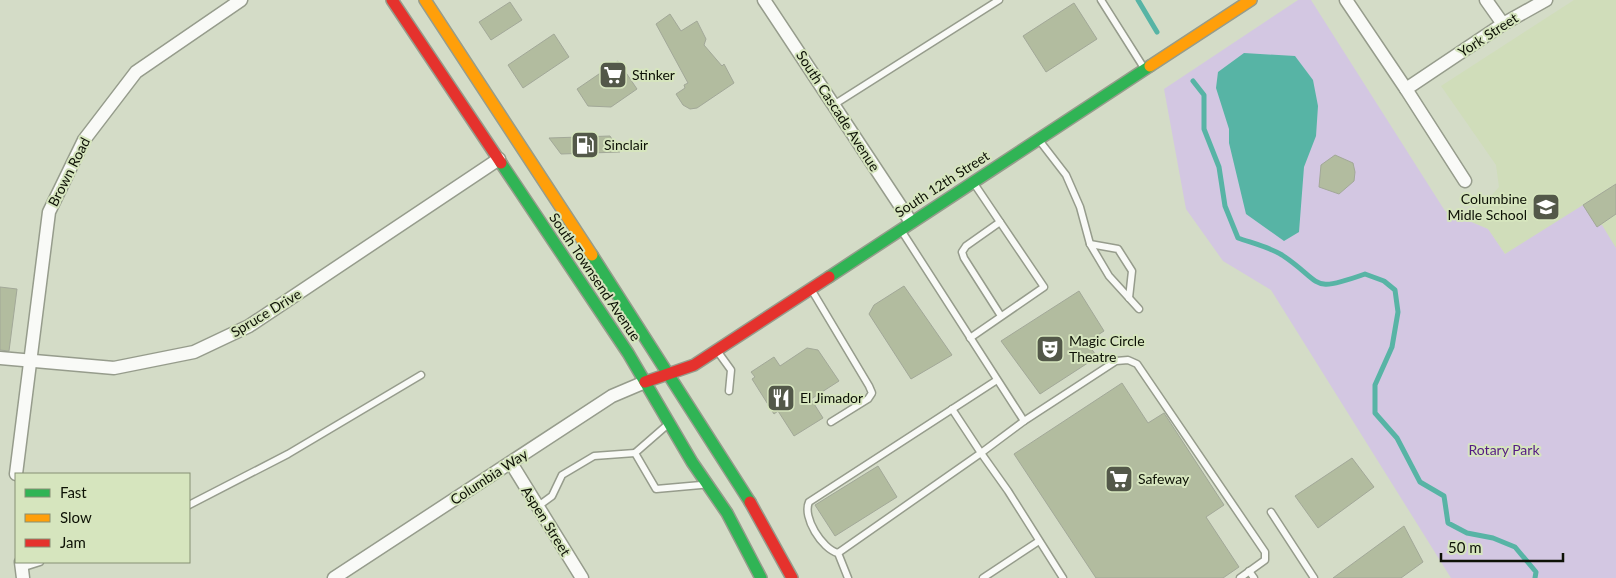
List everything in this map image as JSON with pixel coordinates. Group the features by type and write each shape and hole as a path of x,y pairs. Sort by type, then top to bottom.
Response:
{"main road":[{"name":"South Townsend Avenue","path":"392,0 645,382 669,424 727,513 760,578"},
{"name":"South Townsend Avenue","path":"425,0 670,373 762,520 792,578"},
{"name":"South 12th Street","path":"645,382 688,368 717,350 1251,0"}],"street":[{"name":"Brown Road","path":"16,473 49,212 84,140 136,72 241,0"},
{"name":"South Cascade Avenue","path":"764,0 835,104 905,226"},
{"path":"1346,0 1465,181"},
{"path":"1486,0 1502,24"},
{"name":"York Street","path":"1406,89 1502,24 1546,0"},
{"name":"Spruce Drive","path":"0,358 114,368 194,352 249,326 499,160"},
{"name":"Columbia Way","path":"334,578 612,396 645,382"},
{"name":"Aspen Street","path":"511,463 536,507 582,578"}],"lane":[{"path":"835,104 999,0"},
{"path":"1101,0 1145,70"},
{"path":"1038,139 1066,175 1080,207 1090,244 1109,276 1139,309"},
{"path":"970,338 1044,287 973,181"},
{"path":"1000,222 966,246 962,252 1001,316"},
{"path":"905,226 970,338 1024,421"},
{"path":"1090,244 1118,250 1132,271 1129,298"},
{"path":"810,288 870,386 872,393 868,399 831,422"},
{"path":"717,350 731,370 730,391"},
{"path":"838,553 1024,421 1116,361 1128,360 1137,364 1265,552 1265,560 1240,578"},
{"path":"190,504 288,454 421,375"},
{"path":"848,578 838,553 829,550 822,543 807,514 806,508 809,502 997,380"},
{"path":"952,409 1063,578"},
{"path":"536,507 552,496 562,475 594,456 635,453 669,424"},
{"path":"635,453 656,489 707,484"},
{"path":"1271,512 1314,578"},
{"path":"983,578 1040,541"},
{"path":"22,569 37,563"},
{"path":"1249,571 1254,578"}],"shaded area":[{"name":"Columbine Midle School","path":"1574,0 1616,0 1616,416 1488,229 1445,211 1466,211 1484,204 1499,187 1496,165 1441,86"}],"green space":[{"name":"Rotary Park","path":"1298,0 1311,0 1445,211 1488,229 1505,254 1583,205 1597,226 1602,225 1616,248 1616,578 1451,578 1271,290 1223,261 1186,209 1164,89"}],"water":[{"path":"1244,53 1295,56 1313,80 1318,106 1316,136 1304,167 1299,232 1284,241 1246,214 1229,143 1229,129 1216,88 1218,72"}],"building":[{"path":"510,2 522,20 491,40 479,22"},
{"path":"1074,3 1097,39 1046,72 1023,36"},
{"path":"670,14 681,31 697,21 706,39 704,45 722,66 724,64 734,83 697,108 690,109 683,105 676,94 685,88 684,85 688,83 656,24"},
{"path":"554,34 569,57 523,88 508,65"},
{"name":"Stinker","path":"618,61 637,89 611,107 588,106 577,89"},
{"name":"Sinclair","path":"610,136 620,152 561,154 549,138"},
{"path":"1335,155 1353,163 1355,172 1354,181 1339,194 1319,187 1321,165"},
{"path":"1616,184 1616,214 1597,227 1583,205"},
{"path":"904,286 952,355 911,379 869,314 874,305"},
{"path":"0,287 17,289 9,351 0,350"},
{"name":"Magic Circle Theatre","path":"1079,291 1104,331 1087,342 1097,357 1040,394 1001,341"},
{"path":"807,348 818,350 839,381 811,399 823,418 794,436 778,411 774,414 752,379 755,377 751,372 774,357 780,366"},
{"name":"Safeway","path":"1122,383 1148,423 1164,413 1224,505 1206,517 1239,567 1223,578 1096,578 1014,454"},
{"path":"1352,458 1374,487 1318,528 1295,496"},
{"path":"878,466 897,497 835,536 815,505"},
{"path":"1404,526 1423,562 1401,578 1333,578"}],"waterway":[{"path":"1138,0 1157,32"},
{"path":"1193,81 1204,95 1204,129 1219,167 1225,206 1238,238 1277,252 1318,282 1325,284 1334,283 1365,274 1384,281 1395,290 1398,312 1392,347 1375,385 1375,413 1397,438 1420,482 1444,496 1448,523 1467,533 1493,538 1515,547 1536,572 1535,578"}],"traffic: fast":[{"path":"829,277 1150,66"},
{"path":"501,163 628,353 692,462 727,513 761,578"},
{"path":"592,255 750,502"}],"traffic: slow":[{"path":"425,0 592,255"},
{"path":"1150,66 1251,0"}],"traffic: jam":[{"path":"392,0 501,163"},
{"path":"645,382 694,365 829,277"},
{"path":"750,502 792,578"}],"place":[{"name":"Stinker","path":"613,75"},
{"name":"Sinclair","path":"585,145"},
{"name":"Columbine Midle School","path":"1546,207"},
{"name":"Magic Circle Theatre","path":"1050,349"},
{"name":"El Jimador","path":"781,398"},
{"name":"Safeway","path":"1119,479"}]}
